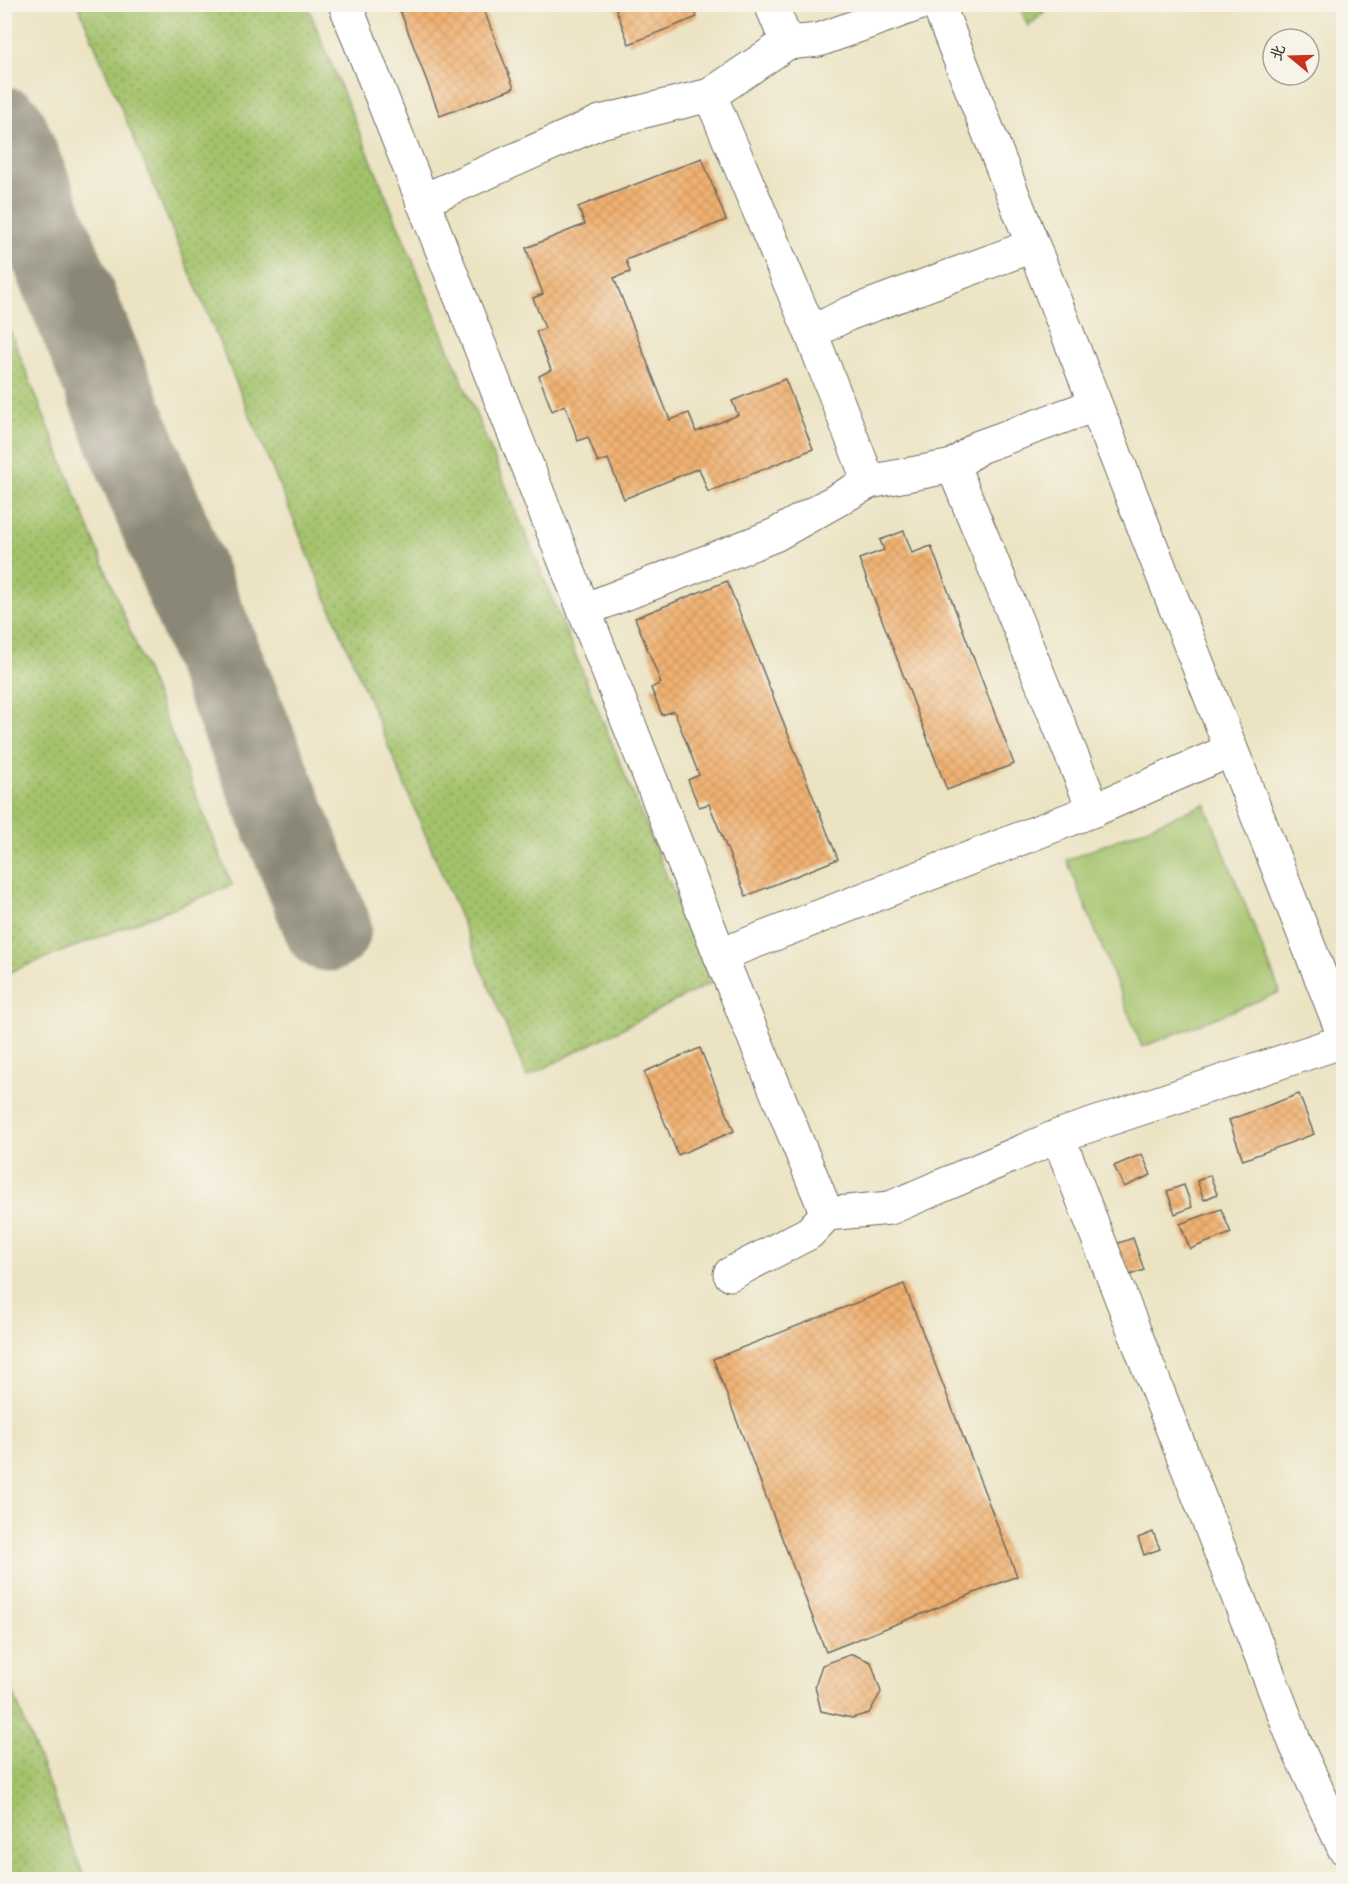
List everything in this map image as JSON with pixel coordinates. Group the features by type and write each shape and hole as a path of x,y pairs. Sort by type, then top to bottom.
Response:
{"street":[{"path":"345,4 720,955 827,1214"},
{"path":"771,4 787,43"},
{"path":"422,201 600,122 710,95 787,43 819,40 918,4"},
{"path":"938,4 1344,1036"},
{"path":"710,95 811,333 869,482"},
{"path":"811,333 848,314 1032,246"},
{"path":"584,610 775,535 869,482 953,466 979,447 1095,405"},
{"path":"953,466 1094,810"},
{"path":"720,955 1094,810 1231,750"},
{"path":"730,1274 809,1233 827,1214 890,1208 1058,1136 1344,1041"},
{"path":"1058,1136 1296,1745 1344,1848"}],"green space":[{"path":"78,5 307,5 711,983 527,1077"},
{"path":"1019,5 1051,5 1028,27"},
{"path":"4,316 232,885 5,974 4,974"},
{"path":"1205,804 1280,992 1142,1047 1067,860"},
{"path":"5,1671 85,1879 5,1879"}],"building":[{"path":"614,4 692,4 697,17 629,44"},
{"path":"398,5 482,5 514,88 440,116"},
{"path":"702,158 726,220 626,260 630,272 614,278 670,420 689,413 696,432 738,415 732,401 785,379 813,449 708,492 699,468 624,499 608,459 598,463 588,437 578,441 565,405 552,411 539,376 551,370 536,332 545,328 533,298 543,294 526,248 585,224 578,207"},
{"path":"904,531 912,553 931,546 1014,764 947,790 859,559 884,550 880,540"},
{"path":"727,581 838,859 746,896 709,804 699,807 688,780 699,775 674,711 662,715 651,688 661,683 635,618"},
{"path":"700,1048 734,1131 678,1155 644,1072"},
{"path":"1299,1094 1314,1134 1243,1160 1229,1120"},
{"path":"1142,1154 1151,1175 1124,1187 1114,1166"},
{"path":"1210,1175 1217,1194 1204,1200 1197,1181"},
{"path":"1184,1185 1192,1207 1175,1214 1167,1191"},
{"path":"1221,1209 1231,1233 1190,1249 1180,1224"},
{"path":"1133,1238 1144,1270 1127,1276 1116,1244"},
{"path":"904,1284 1017,1576 826,1652 713,1359"},
{"path":"1153,1532 1160,1549 1144,1555 1138,1538"},
{"path":"852,1654 871,1662 881,1692 869,1713 852,1718 821,1711 815,1686 822,1665"}],"taxiway":[{"path":"4,130 328,928"}]}
